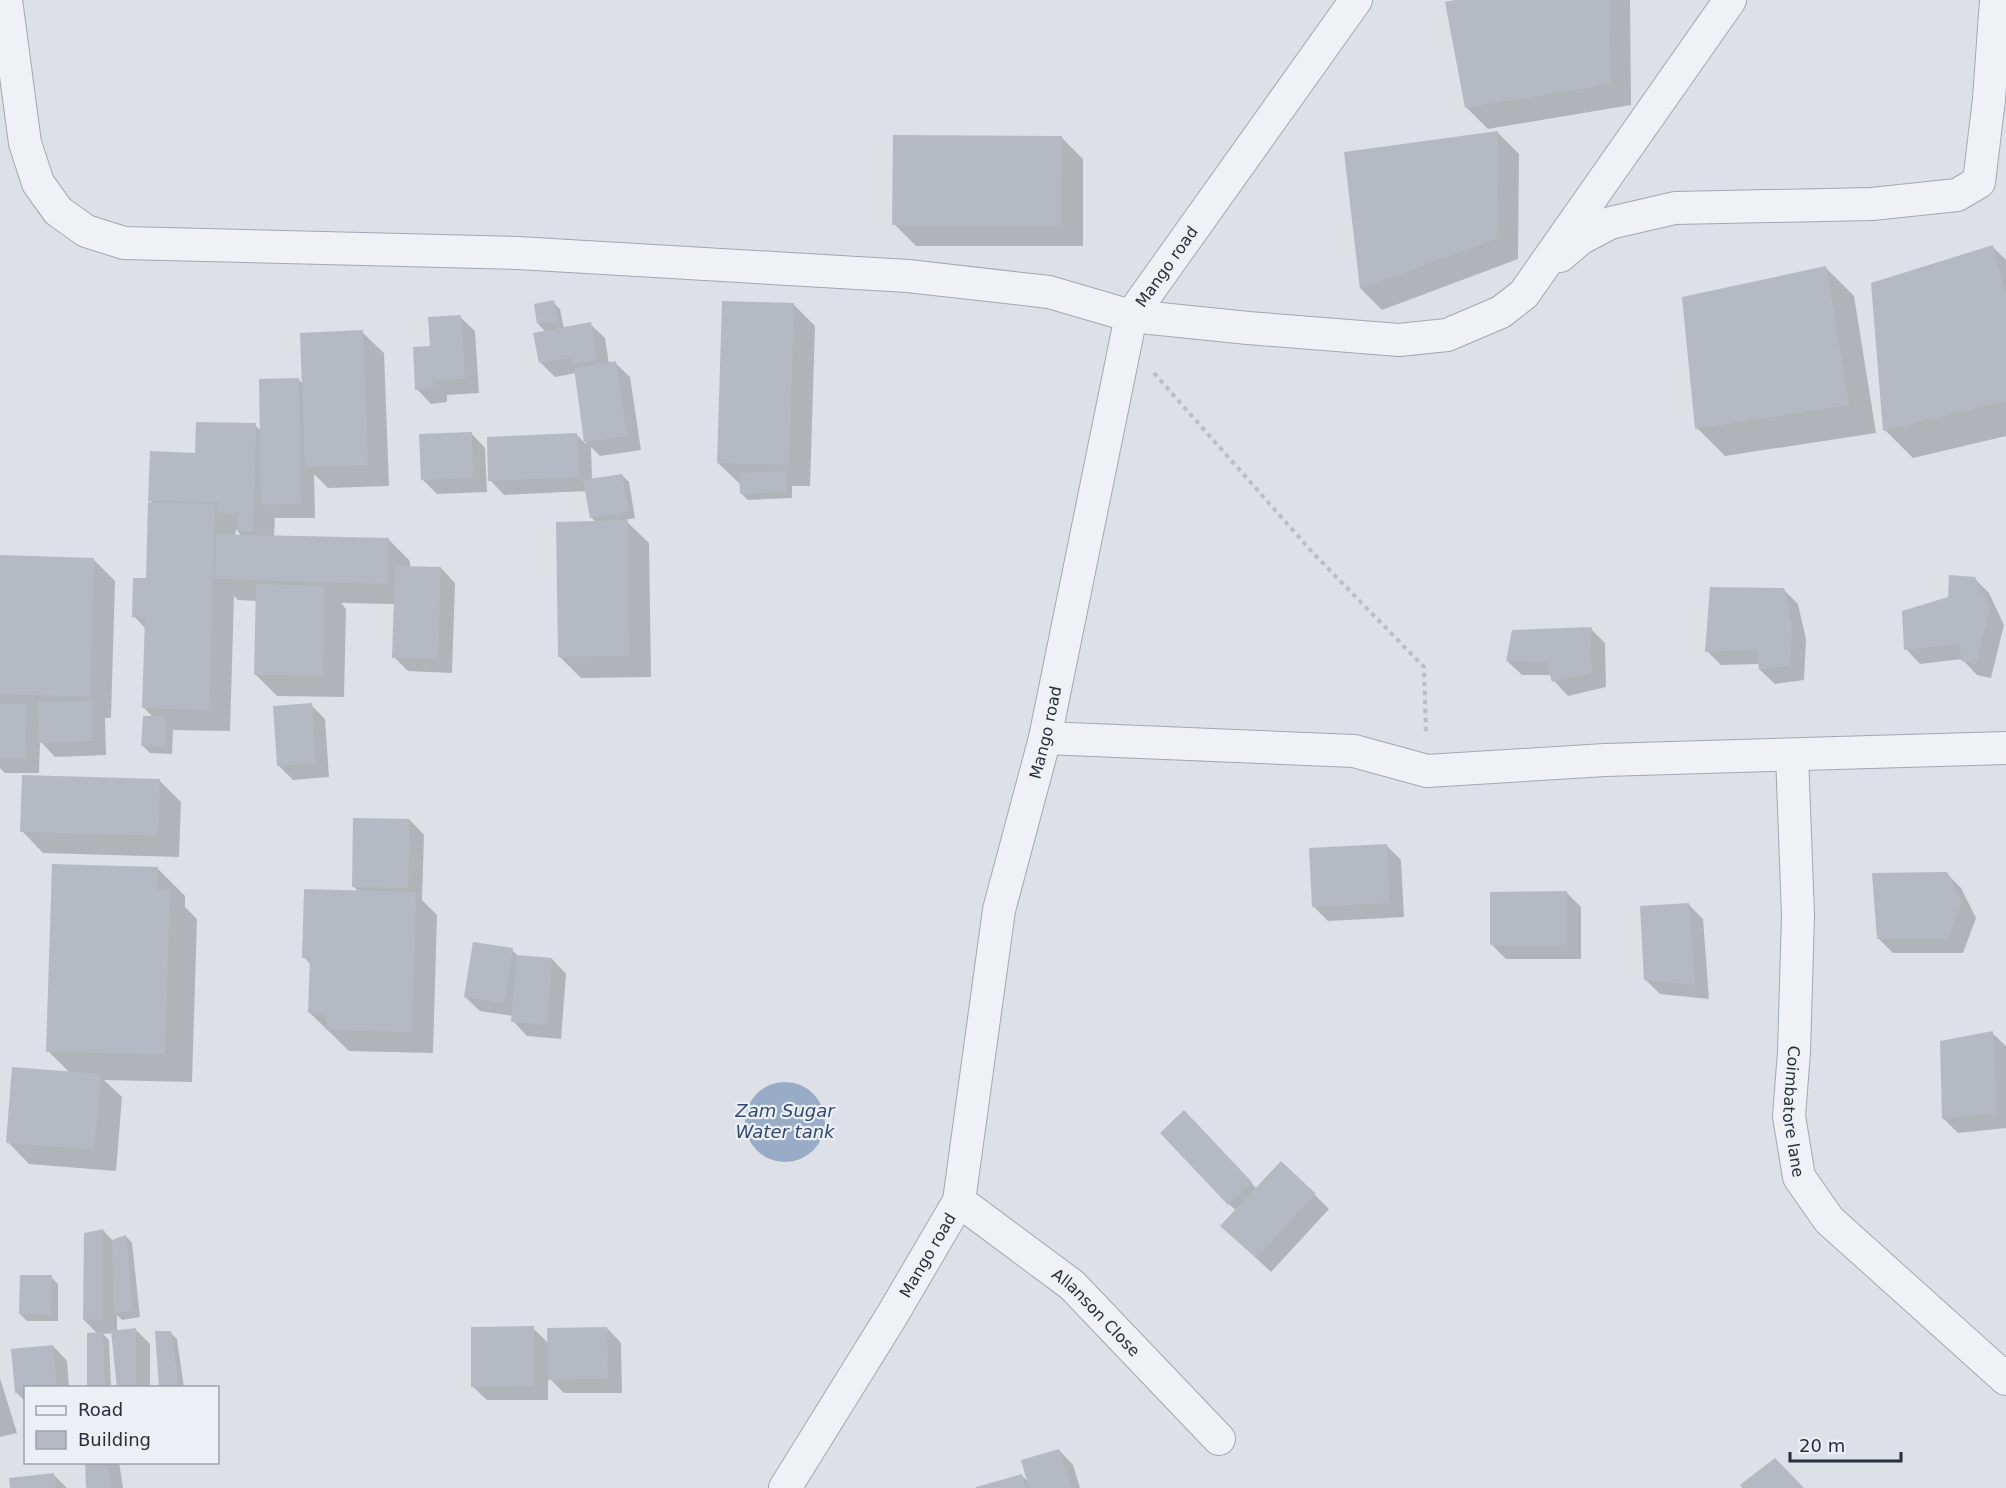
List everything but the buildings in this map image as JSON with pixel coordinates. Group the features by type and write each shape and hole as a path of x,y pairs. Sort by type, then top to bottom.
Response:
{"street":[{"path":"6,0 25,143 38,183 58,211 86,231 124,243 518,253 908,276 1049,292 1129,326 1248,328 1399,340 1447,335 1501,312 1524,294 1730,0"},
{"name":"Mango road","path":"785,1488 891,1317 958,1202 999,910 1045,738 1129,326 1356,0"},
{"path":"1539,274 1580,239 1610,223 1675,208 1872,204 1957,195 1979,182 1985,142 1996,0"},
{"path":"1045,738 1354,751 1427,771 1605,760 2006,748"},
{"name":"Coimbatore lane","path":"1792,756 1798,915 1794,1052 1789,1116 1799,1177 1829,1220 2006,1379"},
{"name":"Allanson Close","path":"958,1202 1072,1285 1220,1439"}],"path":[{"path":"1129,326 1137,353 1313,553 1424,667 1427,771"}],"water":[{"name":"Zam Sugar Water tank","path":"785,1082 800,1085 813,1094 822,1107 825,1122 822,1137 813,1150 800,1159 785,1162 770,1159 757,1150 748,1137 745,1122 748,1107 757,1094 770,1085"}]}
